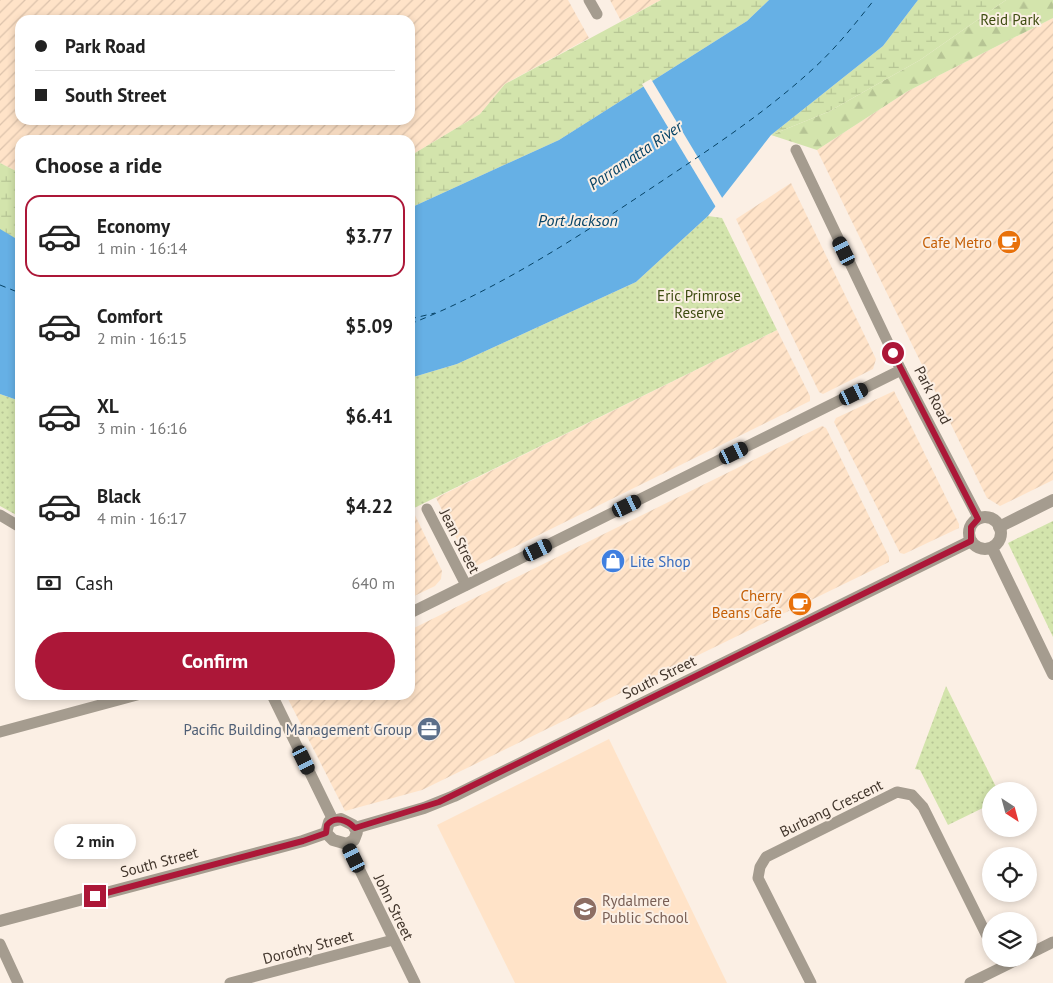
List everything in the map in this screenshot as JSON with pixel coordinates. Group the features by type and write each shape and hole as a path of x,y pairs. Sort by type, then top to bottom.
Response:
{"street":[{"path":"589,0 597,14"},
{"name":"Park Road","path":"796,150 901,370 978,519"},
{"path":"415,611 901,370"},
{"path":"999,527 1053,500"},
{"name":"Jean Street","path":"427,510 466,586"},
{"path":"0,515 15,524"},
{"path":"989,518 999,527 1000,540 992,548 981,549 971,541 971,527 978,519 989,518"},
{"name":"South Street","path":"355,828 424,808 454,796 971,541"},
{"path":"992,548 1053,674"},
{"path":"0,732 118,700"},
{"path":"274,700 333,820"},
{"name":"Burbang Crescent","path":"811,983 758,878 760,867 766,857 897,792 912,795 923,807 982,926"},
{"path":"341,819 355,828 356,837 348,844 333,840 326,833 327,825 333,820 341,819"},
{"name":"South Street","path":"0,921 303,841 326,833"},
{"name":"John Street","path":"348,844 415,983"},
{"name":"Dorothy Street","path":"230,983 393,940"},
{"path":"1037,950 1053,942"},
{"path":"0,944 18,983"},
{"path":"970,983 995,967"}],"shaded area":[{"path":"0,0 568,0 589,38 505,84 480,114 415,153 415,135 15,135 15,170 0,163"},
{"path":"610,0 661,0 621,21"},
{"path":"1053,18 1053,480 1000,506 987,498 817,150 908,91"},
{"path":"791,183 876,359 873,369 823,394 819,392 736,219"},
{"path":"777,330 810,396 810,401 474,567 470,565 436,498"},
{"path":"894,391 959,524 959,528 904,554 900,553 834,422 836,418"},
{"path":"822,426 826,428 889,557 889,562 422,790 345,811 289,700 415,700 415,628"},
{"path":"415,515 442,571 441,579 435,586 415,596"},
{"name":"Rydalmere Public School","path":"609,739 727,983 515,983 437,825"}],"green space":[{"path":"661,0 769,0 747,21 559,140 415,206 415,153 480,114 505,84"},
{"path":"918,0 1006,0 920,60 828,112 771,135 883,46"},
{"name":"Reid Park","path":"1006,0 1053,0 1053,18 908,91 817,150 771,135 828,112 920,60"},
{"path":"0,163 15,170 15,238 0,230"},
{"name":"Eric Primrose Reserve","path":"708,216 722,218 777,330 415,508 415,377 457,364 636,282"},
{"path":"0,394 15,399 15,514 0,506"},
{"path":"1053,521 1053,637 1008,543"},
{"path":"946,686 994,782 982,782 982,808 948,825 920,770 915,769"}],"water":[{"name":"Port Jackson","path":"769,0 918,0 883,46 771,135 708,216 636,282 457,364 415,377 415,206 559,140 747,21"},
{"path":"0,229 15,238 15,399 0,394"}],"pier":[{"path":"651,79 724,201 717,209 642,84"}],"ferry route":[{"path":"415,322 472,296 532,264 647,191 754,118 814,68 838,44 874,0"},
{"path":"0,285 15,291"},
{"path":"415,318 435,313"}],"place":[{"name":"Cafe Metro","path":"1009,242"},
{"name":"Lite Shop","path":"613,561"},
{"name":"Cherry Beans Cafe","path":"800,604"},
{"name":"Pacific Building Management Group","path":"429,729"},
{"name":"Rydalmere Public School","path":"585,909"}],"route":[{"path":"95,896 303,841 326,833 327,825 333,820 341,819 355,828 424,808 454,796 971,541 971,527 978,519 893,353"}],"water label":[{"name":"Parramatta River","path":"635,155"}]}
